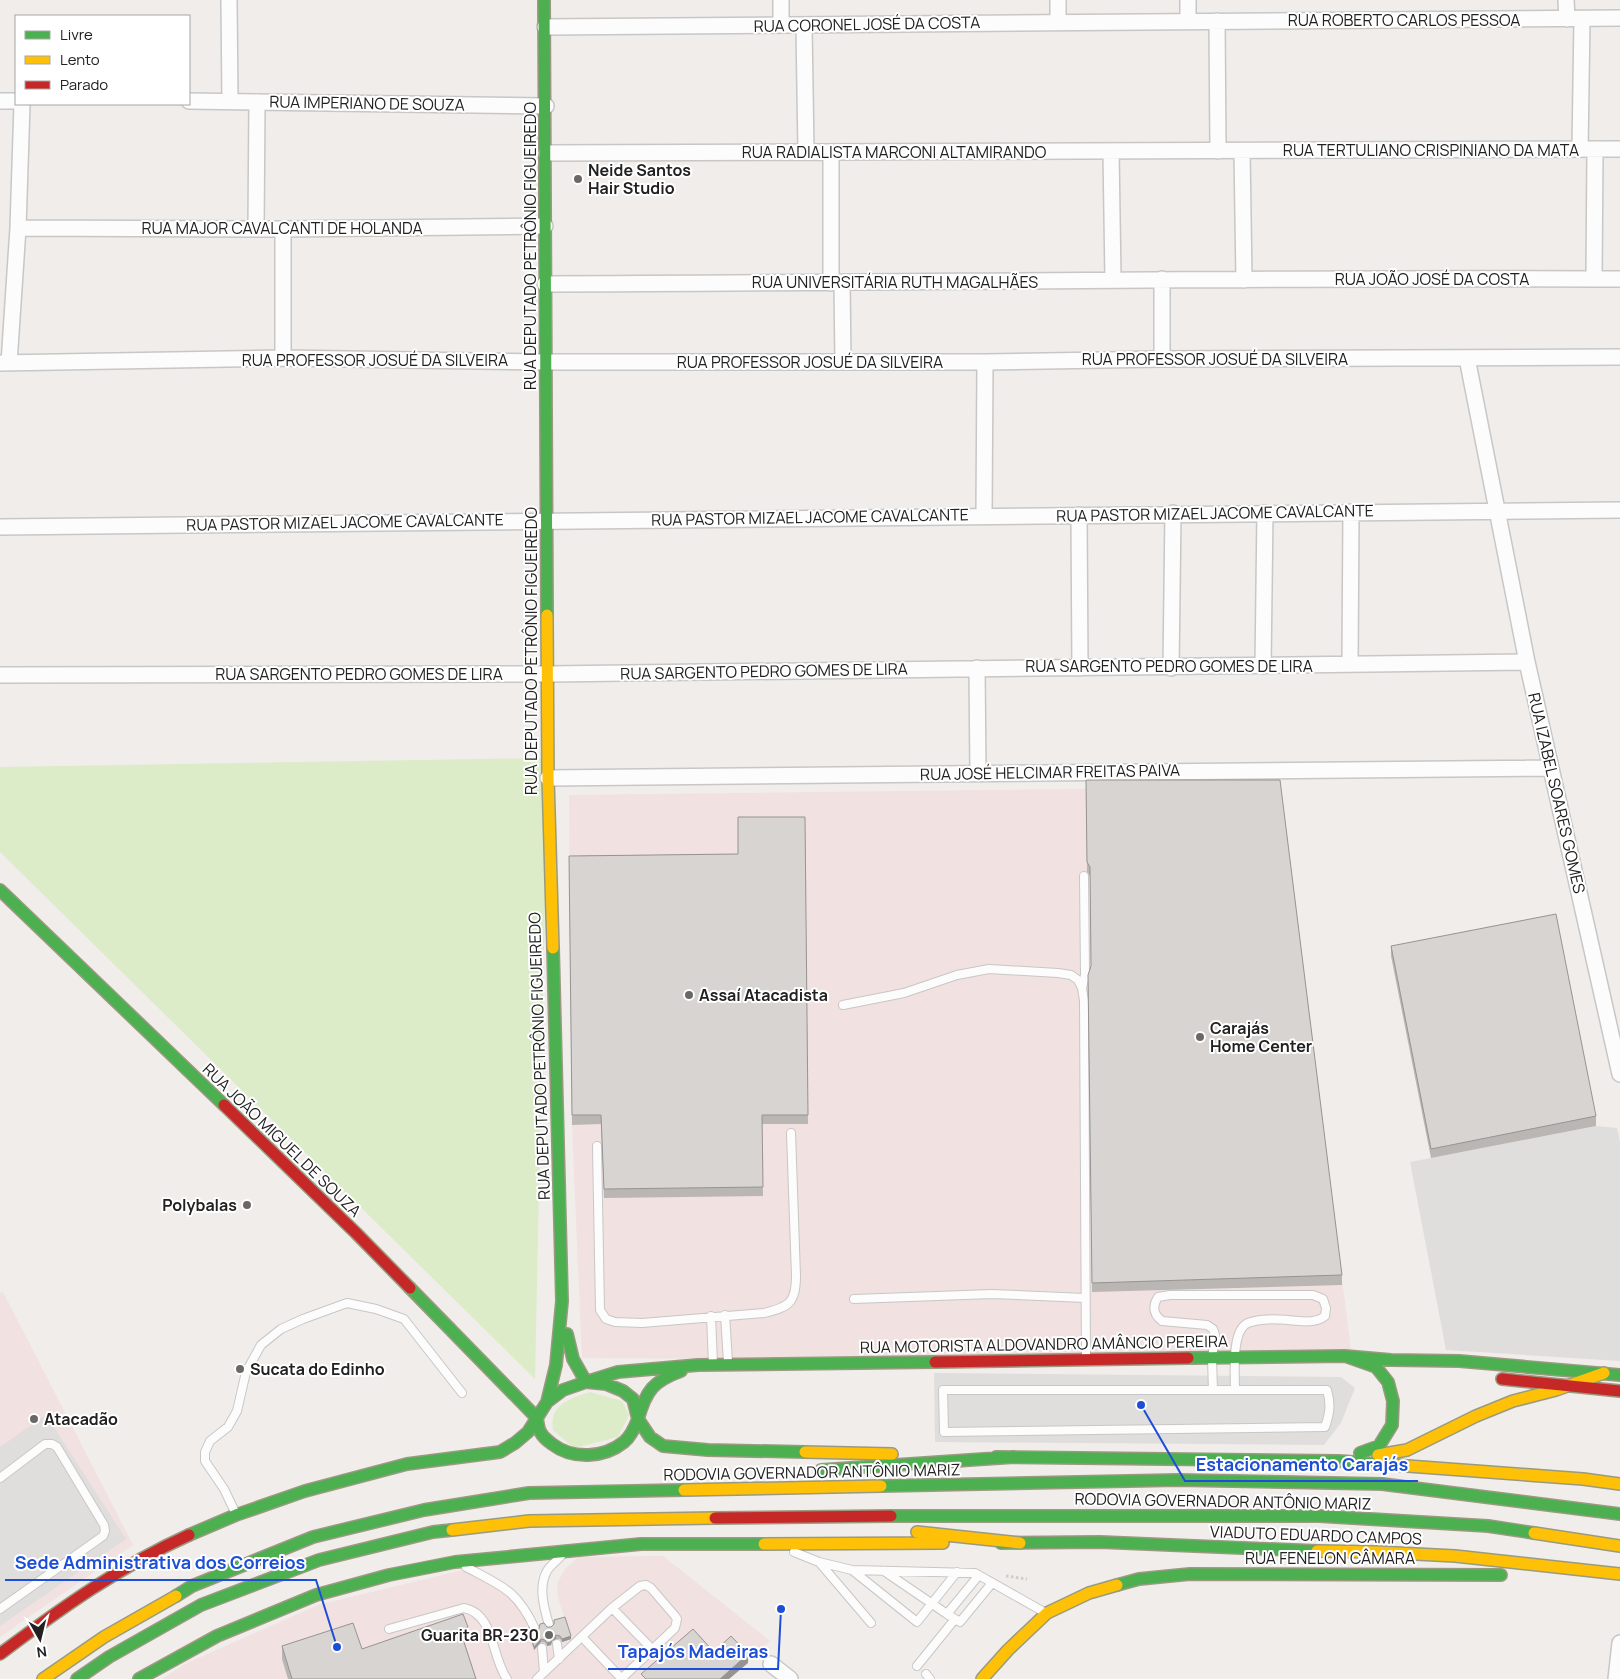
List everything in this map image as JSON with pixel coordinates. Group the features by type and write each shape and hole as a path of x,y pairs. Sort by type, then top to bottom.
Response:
{"main road":[{"name":"RUA DEPUTADO PETRÔNIO FIGUEIREDO","path":"544,0 548,778 562,1301 560,1350 547,1402"},
{"name":"RUA JOÃO MIGUEL DE SOUZA","path":"1,892 356,1232 537,1418"},
{"name":"RUA DEPUTADO PETRÔNIO FIGUEIREDO","path":"562,1301 571,1357 586,1382"},
{"path":"1339,1461 1380,1446 1392,1425 1394,1401 1388,1382 1376,1367 1345,1356"},
{"name":"RUA MOTORISTA ALDOVANDRO AMÂNCIO PEREIRA","path":"586,1382 618,1372 698,1365 1345,1356 1391,1360 1459,1361 1620,1375"},
{"name":"RUA MOTORISTA ALDOVANDRO AMÂNCIO PEREIRA","path":"1391,1360 1448,1372"},
{"name":"RUA MOTORISTA ALDOVANDRO AMÂNCIO PEREIRA","path":"638,1419 643,1399 649,1389 659,1380 698,1365"},
{"path":"1339,1461 1408,1450 1476,1416 1513,1401 1567,1386 1604,1373"},
{"path":"1494,1378 1620,1391"},
{"path":"0,1654 67,1604 122,1570 172,1543 236,1515 305,1491 397,1467 500,1452 528,1432 547,1402 563,1390 586,1382 606,1384 623,1391 633,1399 638,1419 650,1437 663,1446 708,1450 1014,1458 1339,1461 1583,1479 1620,1484"},
{"path":"537,1418 541,1433 553,1446 573,1455 597,1454 625,1441 633,1431 638,1419"},
{"path":"806,1473 824,1470 1014,1458"},
{"path":"693,1490 778,1477"},
{"name":"RODOVIA GOVERNADOR ANTÔNIO MARIZ","path":"42,1679 104,1637 192,1586 313,1537 424,1510 529,1493 1178,1480 1382,1484 1620,1514"},
{"name":"RODOVIA GOVERNADOR ANTÔNIO MARIZ","path":"77,1679 109,1657 201,1605 319,1560 433,1532 529,1521 1031,1515 1319,1516 1488,1526 1620,1546"},
{"path":"716,1518 840,1528"},
{"path":"907,1532 946,1534 1020,1543"},
{"name":"VIADUTO EDUARDO CAMPOS","path":"1020,1543 1100,1542 1455,1556 1620,1574"},
{"path":"139,1679 217,1636 316,1594 390,1574 455,1562 641,1544 1020,1543"},
{"name":"RUA FENELON CÂMARA","path":"982,1679 1008,1650 1047,1613 1089,1593 1139,1579 1190,1574 1620,1574"}],"street":[{"path":"229,0 230,101"},
{"path":"781,0 781,25"},
{"path":"1058,0 1058,22"},
{"path":"1188,0 1188,20"},
{"path":"1566,0 1567,19"},
{"name":"RUA ROBERTO CARLOS PESSOA","path":"1188,20 1620,18"},
{"path":"1582,19 1594,279"},
{"name":"RUA CORONEL JOSÉ DA COSTA","path":"545,27 804,26 1188,20"},
{"path":"1217,21 1218,150"},
{"path":"804,26 806,152"},
{"path":"0,101 15,101"},
{"name":"RUA IMPERIANO DE SOUZA","path":"190,101 546,106"},
{"path":"256,228 257,102"},
{"path":"5,363 18,228 22,105"},
{"name":"RUA TERTULIANO CRISPINIANO DA MATA","path":"1242,151 1620,149"},
{"path":"1111,151 1113,280"},
{"path":"1242,151 1244,280"},
{"name":"RUA RADIALISTA MARCONI ALTAMIRANDO","path":"546,153 1242,151"},
{"path":"831,152 842,362"},
{"name":"RUA MAJOR CAVALCANTI DE HOLANDA","path":"18,228 283,229 545,226"},
{"path":"283,229 284,358"},
{"path":"1162,279 1162,359"},
{"name":"RUA JOÃO JOSÉ DA COSTA","path":"1244,280 1620,279"},
{"name":"RUA UNIVERSITÁRIA RUTH MAGALHÃES","path":"545,284 1244,280"},
{"name":"RUA PROFESSOR JOSUÉ DA SILVEIRA","path":"5,363 284,358 547,362 985,362 1162,359 1620,357"},
{"name":"RUA IZABEL SOARES GOMES","path":"1467,358 1527,662 1620,1074"},
{"path":"984,515 985,362"},
{"name":"RUA PASTOR MIZAEL JACOME CAVALCANTE","path":"0,527 546,519 1079,515 1173,512 1620,510"},
{"path":"1171,668 1173,512"},
{"path":"1350,512 1350,664"},
{"path":"1262,666 1264,513"},
{"path":"1079,515 1080,668"},
{"name":"RUA SARGENTO PEDRO GOMES DE LIRA","path":"0,675 548,674 977,668 1171,668 1527,662"},
{"path":"977,668 978,773"},
{"name":"RUA JOSÉ HELCIMAR FREITAS PAIVA","path":"548,778 1551,768"},
{"path":"1616,1679 1620,1643"},
{"path":"771,1664 790,1679"}],"lane":[{"path":"1084,876 1085,974 1082,988 1084,1010 1086,1360"},
{"path":"843,1005 904,993 957,975 989,970 1058,973 1078,980 1082,988"},
{"path":"597,1146 600,1310 606,1319 615,1322 642,1322 764,1313 780,1309 791,1301 796,1291 790,1132"},
{"path":"854,1298 992,1294 1085,1298"},
{"path":"1213,1390 1212,1359 1215,1335 1213,1329 1207,1325 1162,1321 1156,1316 1154,1309 1158,1297 1170,1295 1313,1296 1323,1298 1326,1308 1325,1316 1320,1320 1307,1322 1258,1321 1246,1324 1239,1331 1235,1358 1235,1390"},
{"path":"236,1515 224,1489 205,1461 205,1452 210,1440 228,1427 237,1411 246,1372 261,1345 281,1329 347,1303 376,1309 404,1319 462,1393"},
{"path":"725,1315 728,1364"},
{"path":"711,1316 712,1365"},
{"path":"943,1390 1213,1390 1326,1390 1330,1402 1330,1415 1325,1427 944,1432 943,1390"},
{"path":"0,1478 45,1444 52,1444 57,1447 104,1525 105,1531 103,1536 0,1609"},
{"path":"774,1544 819,1562 852,1570 976,1573 1047,1613"},
{"path":"549,1625 544,1608 542,1587 547,1570 566,1551"},
{"path":"455,1562 503,1586 517,1598 535,1629"},
{"path":"819,1562 871,1623"},
{"path":"852,1570 917,1622 957,1572"},
{"path":"884,1571 960,1622 992,1582"},
{"path":"948,1614 979,1575"},
{"path":"537,1679 612,1608 640,1586 646,1585 650,1588 677,1619 675,1628 622,1679 582,1637"},
{"path":"390,1629 464,1608 472,1609 482,1617 507,1679"},
{"path":"528,1614 537,1613 544,1608"},
{"path":"612,1608 652,1649"},
{"path":"918,1666 955,1619"},
{"path":"556,1644 559,1659"},
{"path":"542,1648 544,1672"}],"shaded area":[{"path":"1086,789 1280,790 1351,1351 825,1359 582,1358 572,1125 569,795"},
{"path":"1596,1126 1617,1128 1620,1142 1620,1361 1446,1350 1410,1162"},
{"name":"Atacadão","path":"3,1292 133,1545 0,1637 0,1293"},
{"path":"934,1373 1341,1377 1355,1388 1341,1423 1324,1445 935,1442"},
{"name":"Atacadão","path":"46,1415 126,1539 0,1626 0,1447"},
{"path":"663,1556 770,1641 729,1679 162,1679 185,1664 318,1605 463,1570 500,1589 523,1611 528,1630 565,1620 558,1597 557,1584 565,1569 579,1557"}],"green space":[{"path":"548,758 535,1379 0,852 0,767"},
{"path":"590,1392 622,1401 629,1415 618,1437 574,1448 553,1430 554,1414 568,1400"}],"building":[{"name":"Carajás Home Center","path":"1086,780 1280,780 1342,1275 1092,1283 1088,975 1091,966 1090,867 1087,862"},
{"name":"Assaí Atacadista","path":"738,817 805,817 808,1115 762,1115 763,1187 604,1189 601,1115 572,1115 569,856 738,854"},
{"path":"1556,914 1596,1116 1431,1149 1391,946"},
{"path":"463,1614 468,1627 460,1630 476,1679 292,1679 282,1646 353,1623 362,1649"},
{"name":"Guarita BR-230","path":"565,1617 571,1636 562,1639 556,1635 552,1638 551,1642 547,1643 541,1639 534,1647 528,1627 535,1631 539,1629 540,1624 544,1623 547,1627 551,1627 554,1624 554,1620"},
{"path":"693,1629 714,1652 731,1636 748,1654 720,1679 646,1679 641,1674"}],"traffic: fast":[{"path":"544,0 547,615"},
{"path":"0,890 224,1105"},
{"path":"547,1402 556,1365 562,1301 553,948"},
{"path":"410,1288 537,1418 542,1434 549,1442 560,1449 579,1455 598,1454 607,1451 626,1440 633,1431 638,1419"},
{"path":"567,1334 573,1359 586,1382 618,1372 698,1365 935,1362"},
{"path":"1188,1358 1345,1356 1391,1360 1459,1361 1620,1375"},
{"path":"1345,1356 1376,1367 1388,1382 1393,1401 1392,1425 1379,1446 1360,1453"},
{"path":"638,1419 644,1401 652,1388 657,1383 681,1371"},
{"path":"189,1535 236,1515 305,1491 407,1464 500,1452 528,1432 547,1402 563,1390 586,1382 606,1384 623,1391 633,1399 638,1419 650,1437 663,1446 708,1450 805,1452"},
{"path":"996,1457 1339,1461 1381,1464"},
{"path":"821,1470 1014,1457"},
{"path":"881,1486 1178,1480 1382,1484 1620,1514"},
{"path":"176,1596 192,1586 313,1537 424,1510 529,1493 684,1490"},
{"path":"891,1516 1319,1516 1488,1526 1534,1533"},
{"path":"77,1679 109,1657 201,1605 319,1560 433,1532 452,1530"},
{"path":"1001,1543 1100,1542 1317,1551"},
{"path":"139,1679 217,1636 316,1595 389,1575 455,1562 641,1544 764,1544"},
{"path":"1117,1585 1139,1579 1190,1574 1501,1575"}],"traffic: slow":[{"path":"547,615 548,778 553,948"},
{"path":"1378,1455 1407,1450 1476,1416 1513,1401 1556,1390 1604,1373"},
{"path":"805,1452 892,1454"},
{"path":"1381,1464 1583,1479 1620,1484"},
{"path":"684,1490 881,1486"},
{"path":"452,1530 529,1521 715,1518"},
{"path":"917,1532 1020,1543"},
{"path":"1534,1533 1620,1546"},
{"path":"764,1544 943,1543"},
{"path":"1317,1551 1455,1556 1620,1574"},
{"path":"982,1679 1008,1650 1047,1613 1089,1593 1117,1585"},
{"path":"43,1679 104,1637 176,1596"}],"traffic: jam":[{"path":"224,1105 410,1288"},
{"path":"935,1362 1188,1358"},
{"path":"1502,1379 1620,1391"},
{"path":"715,1518 891,1516"},
{"path":"0,1654 91,1589 139,1560 189,1535"}],"place":[{"name":"Neide Santos Hair Studio","path":"578,179"},
{"name":"Assaí Atacadista","path":"689,995"},
{"name":"Carajás Home Center","path":"1200,1037"},
{"name":"Polybalas","path":"247,1205"},
{"name":"Sucata do Edinho","path":"240,1369"},
{"name":"Estacionamento Carajás","path":"1141,1405"},
{"name":"Atacadão","path":"34,1419"},
{"name":"Tapajós Madeiras","path":"781,1609"},
{"name":"Guarita BR-230","path":"549,1635"},
{"name":"Sede Administrativa dos Correios","path":"337,1647"}]}
